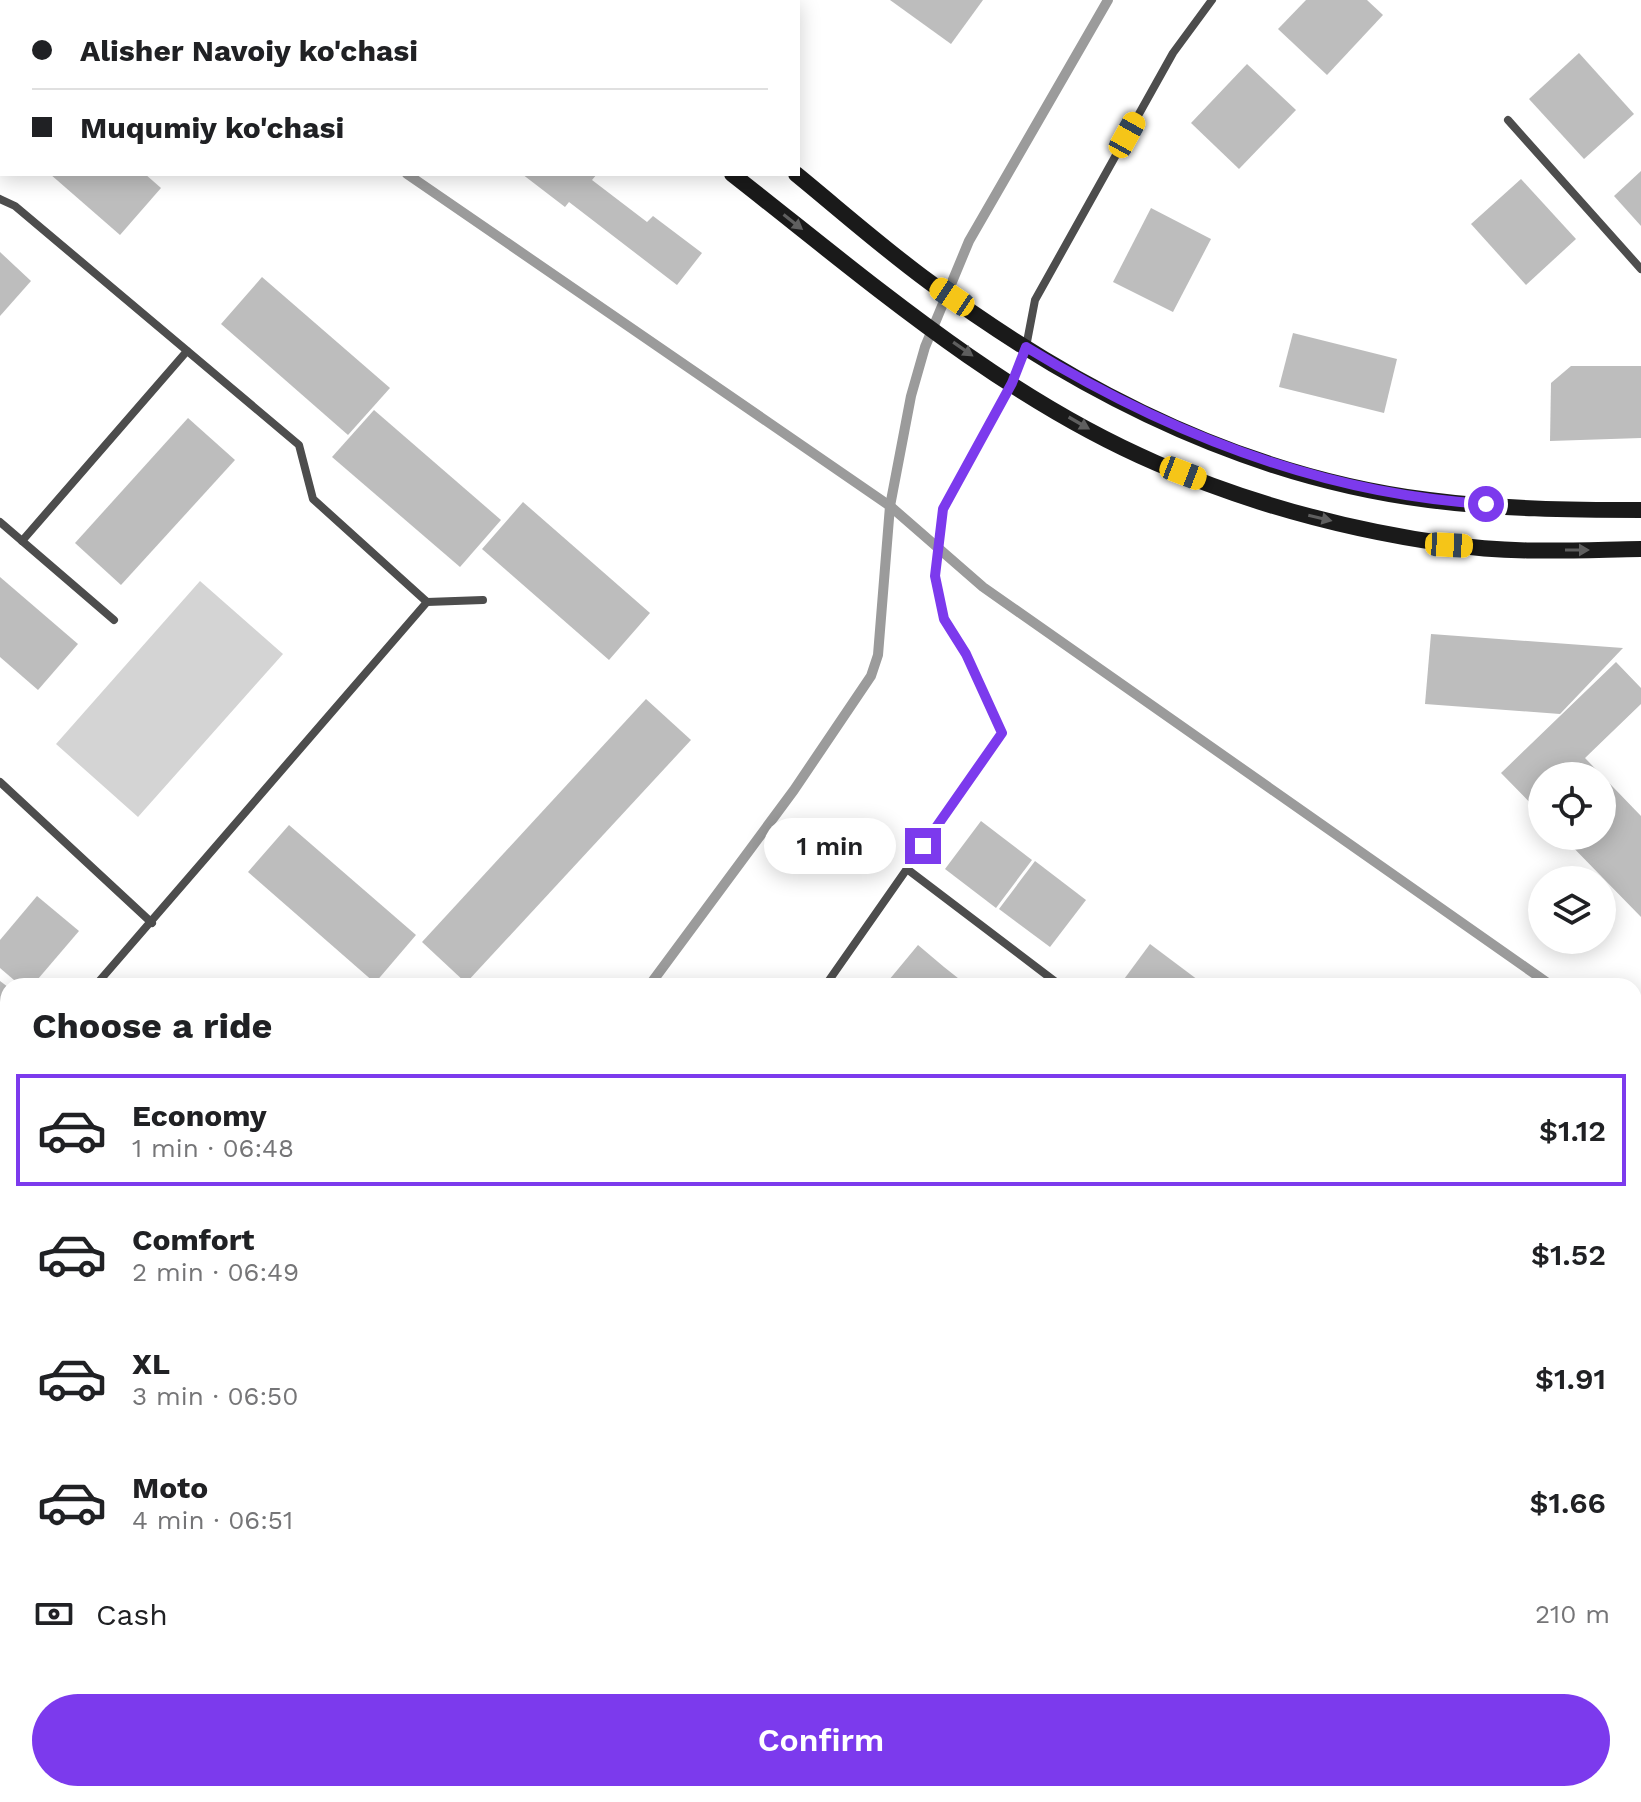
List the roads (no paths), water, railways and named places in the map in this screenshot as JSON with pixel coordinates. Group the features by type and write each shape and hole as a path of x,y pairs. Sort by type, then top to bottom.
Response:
{"main road":[{"path":"735,176 914,315 1012,383 1081,426 1155,463 1265,504 1449,545 1540,550 1641,549"},
{"path":"798,176 928,281 1026,347 1147,416 1247,456 1336,482 1428,500 1641,510"}],"street":[{"path":"831,978 1002,733 966,654 944,619 935,576 943,509 1012,383 1026,347 1035,300 1173,53 1212,0"},
{"path":"1508,120 1641,269"},
{"path":"0,199 15,206 299,445 313,499 427,602 483,600"},
{"path":"22,541 187,351"},
{"path":"0,522 114,620"},
{"path":"102,978 427,602"},
{"path":"0,782 152,923"},
{"path":"907,869 1050,978"}],"waterway":[{"path":"655,978 794,790 871,676 878,655 890,506 911,396 925,347 969,241 1108,0"},
{"path":"410,176 890,506 983,587 1541,978"}]}
